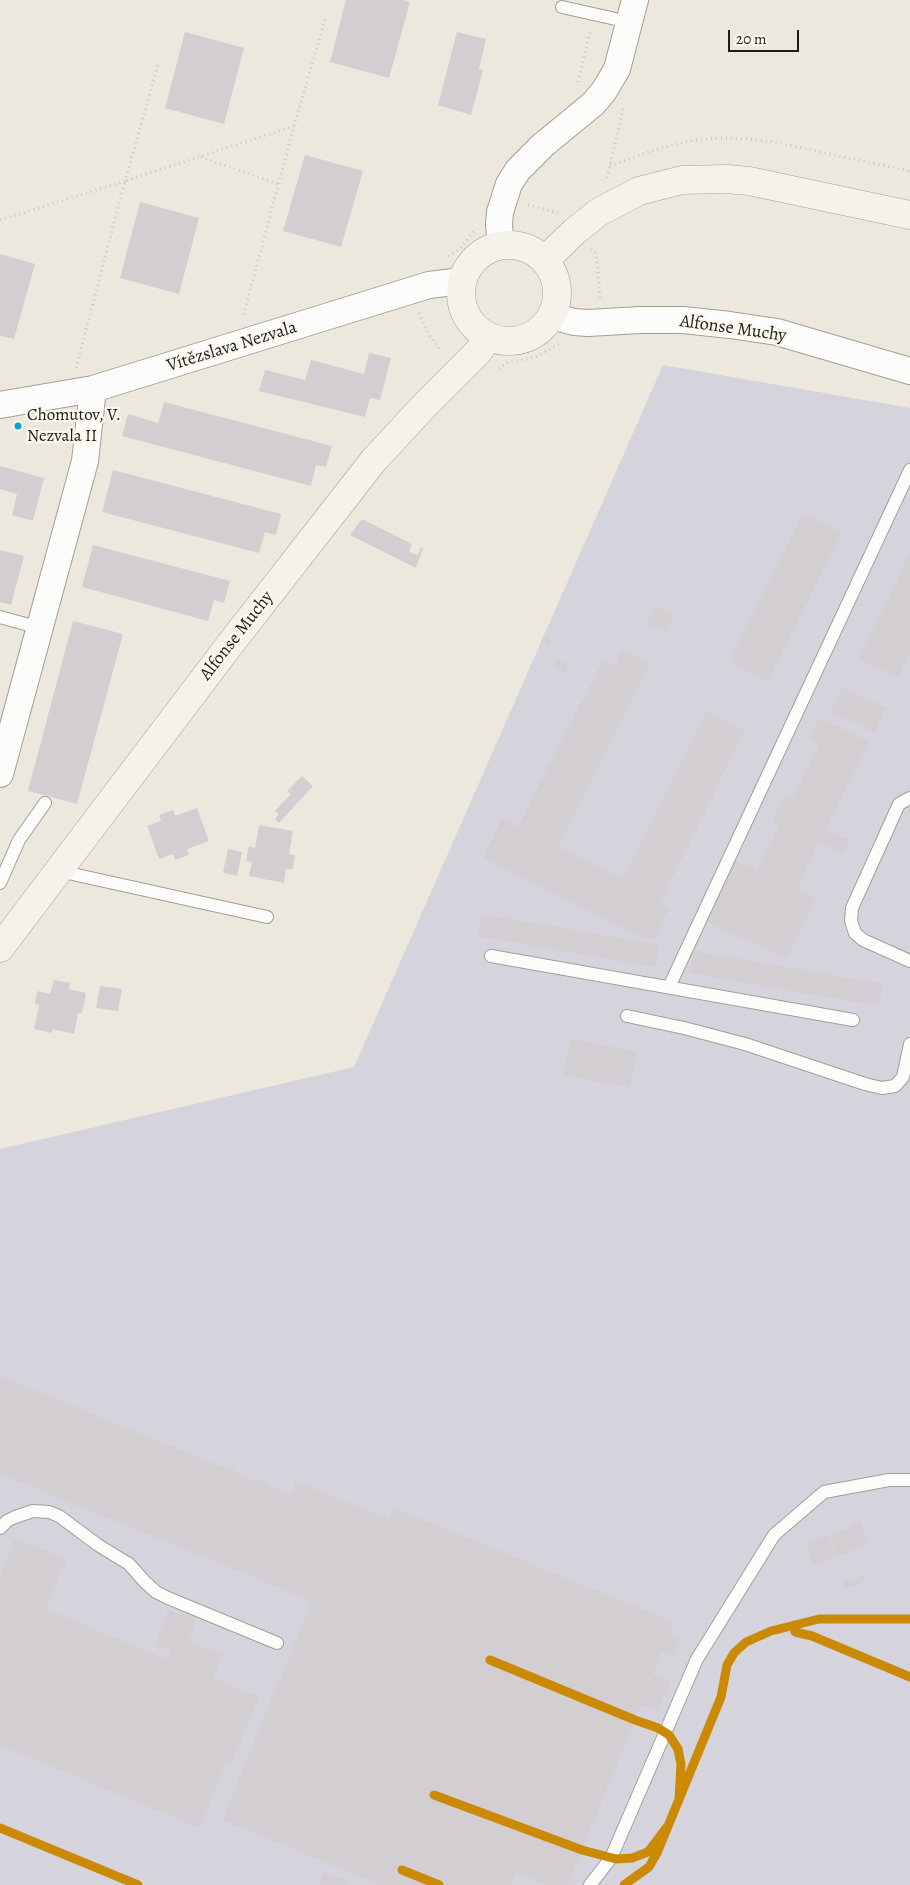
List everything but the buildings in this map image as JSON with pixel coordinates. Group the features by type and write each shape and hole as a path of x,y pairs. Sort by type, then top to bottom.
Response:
{"main road":[{"path":"545,260 575,231 599,212 639,191 682,180 727,179 749,182 910,215"},
{"path":"513,244 536,252 545,260 554,275 558,293 552,316 545,326 535,334 524,339 500,341 488,337 471,323 461,304 462,281 472,262 480,254 490,248 513,244"},
{"name":"Alfonse Muchy","path":"0,948 228,647 374,460 478,352 488,337"}],"street":[{"path":"501,245 500,212 503,198 510,184 518,170 543,145 593,104 604,91 617,69 632,11"},
{"name":"Vítězslava Nezvala","path":"0,405 81,391 235,346 412,290 439,283 462,281"},
{"name":"Alfonse Muchy","path":"552,316 588,323 674,320 730,325 777,332 910,370"},
{"path":"2,763 85,461 81,391"}],"lane":[{"path":"562,7 594,15 632,11"},
{"path":"670,987 910,470"},
{"path":"0,617 40,628"},
{"path":"910,798 900,804 852,908 851,921 856,933 863,940 910,961"},
{"path":"0,883 19,840 45,803"},
{"path":"58,871 267,917"},
{"path":"491,956 853,1020"},
{"path":"627,1016 722,1038 882,1088 895,1086 903,1077 910,1044"},
{"path":"590,1885 610,1858 697,1659 774,1535 824,1492 889,1480 910,1480"},
{"path":"0,1528 7,1521 33,1511 42,1511 59,1516 98,1545 129,1564 156,1592 277,1643"}],"path":[{"path":"576,90 594,15"},
{"path":"235,346 278,184 326,16"},
{"path":"81,391 125,181 158,65"},
{"path":"606,181 626,100"},
{"path":"0,220 294,126"},
{"path":"610,166 651,151 696,140 748,139 774,142 910,171"},
{"path":"201,156 278,184"},
{"path":"444,258 460,249 476,226"},
{"path":"412,290 419,313 430,336 437,347 460,371"},
{"path":"499,370 506,363 536,357 562,343"}],"shaded area":[{"path":"663,365 910,408 910,1885 0,1885 0,1149 354,1067"}],"transit line":[{"path":"624,1885 649,1867 657,1853 721,1697 727,1665 734,1653 746,1642 771,1631 819,1619 910,1619"},
{"path":"795,1632 812,1636 910,1677"},
{"path":"490,1660 658,1728 669,1735 678,1749 681,1764 679,1800"},
{"path":"434,1795 582,1850 616,1859 632,1858 648,1852 667,1827"},
{"path":"0,1828 138,1885"},
{"path":"402,1870 439,1885"}],"place":[{"name":"Chomutov, V. Nezvala II","path":"18,426"}]}
